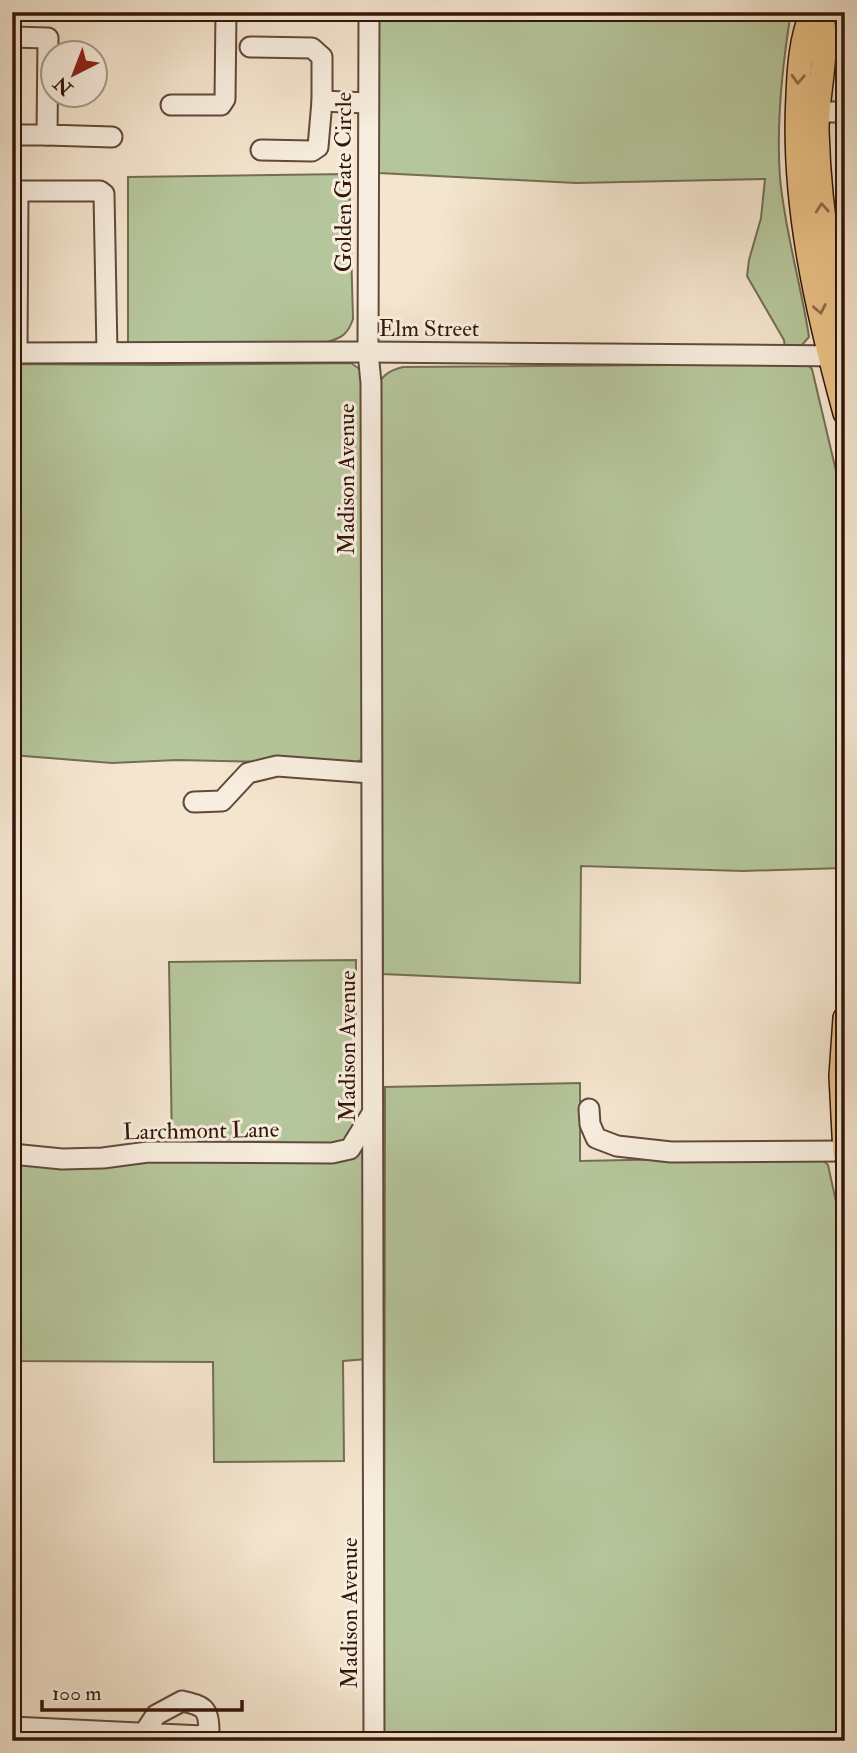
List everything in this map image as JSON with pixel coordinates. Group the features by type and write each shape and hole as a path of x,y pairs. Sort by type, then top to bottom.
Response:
{"main road":[{"path":"812,12 805,29 799,66 796,130 799,201 837,356 845,414"},
{"path":"821,12 825,30 818,112 823,225 845,323"},
{"path":"845,1018 841,1076 845,1152"}],"street":[{"path":"171,105 221,104 225,99 226,12"},
{"name":"Golden Gate Circle","path":"368,352 369,12"},
{"path":"12,37 48,38 47,135"},
{"path":"250,47 312,48 323,57 318,147 312,150 261,150"},
{"path":"322,101 367,103"},
{"path":"818,112 845,112"},
{"path":"12,135 112,137"},
{"path":"14,353 15,191 100,191 105,197 107,352"},
{"name":"Elm Street","path":"14,353 368,352 837,356"},
{"name":"Madison Avenue","path":"368,352 371,383 374,1741"},
{"path":"194,802 222,800 248,773 277,766 371,773"},
{"path":"589,1109 590,1124 596,1138 618,1146 671,1152 845,1152"},
{"name":"Larchmont Lane","path":"12,1154 62,1159 103,1158 148,1152 332,1153 350,1149 372,1114"},
{"path":"12,1727 144,1733"}],"green space":[{"path":"376,12 791,12 781,95 780,178 809,337 802,345 785,348 784,340 747,276 761,218 765,179 576,183 379,173"},
{"path":"845,27 845,94 839,88"},
{"path":"845,130 845,228 841,198 839,131"},
{"path":"349,174 353,319 344,335 327,342 128,343 128,177"},
{"path":"351,363 361,370 363,378 365,758 353,764 177,760 112,763 12,755 12,364"},
{"path":"801,364 812,369 845,509 843,868 743,871 581,866 580,983 383,974 380,381 388,373 403,367"},
{"path":"356,960 355,1138 365,1153 367,1359 343,1361 344,1461 214,1462 213,1362 12,1361 12,1146 88,1151 172,1145 169,962"},
{"path":"580,1083 580,1161 819,1156 828,1165 845,1243 845,1741 384,1741 385,1087"}]}
